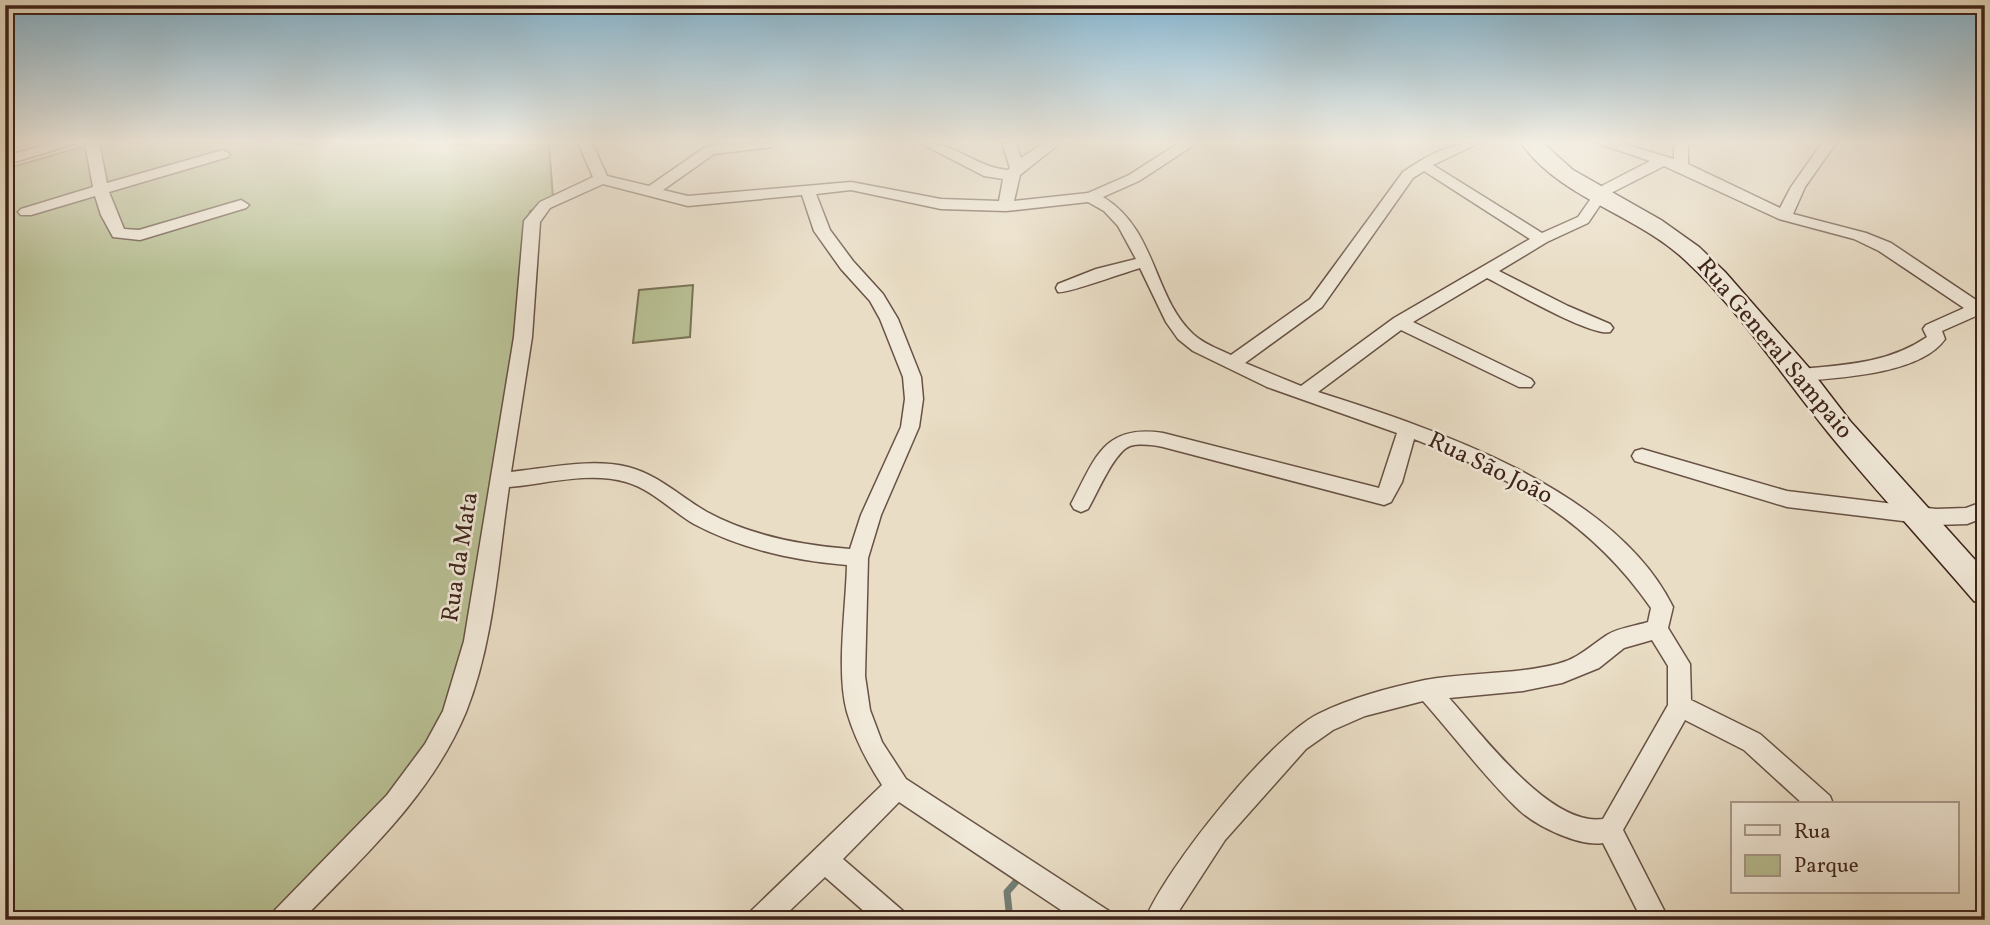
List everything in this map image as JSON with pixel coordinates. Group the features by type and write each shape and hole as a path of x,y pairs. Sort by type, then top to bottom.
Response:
{"street":[{"path":"101,186 113,227 119,234 140,235 241,205"},
{"path":"26,212 115,186"},
{"name":"Rua da Mata","path":"283,920 411,786 450,721 463,689 475,641 523,337 533,221 545,205 586,186"},
{"path":"631,186 688,201 735,199 849,186"},
{"path":"652,191 659,186"},
{"path":"852,186 941,204 1006,206 1091,197 1116,186"},
{"path":"1006,206 1010,186"},
{"path":"1231,364 1316,303 1400,186"},
{"path":"1457,186 1541,239"},
{"name":"Rua General Sampaio","path":"1584,186 1653,225 1691,251 1717,277 1801,375 1840,428 1985,592"},
{"path":"1304,393 1401,321 1489,272 1541,239 1583,220 1598,195 1615,186"},
{"path":"1723,186 1784,216 1860,236 1885,247 1980,311"},
{"path":"1784,216 1799,186"},
{"path":"807,189 822,231 847,265 877,298 889,319 912,377 914,399 910,427 871,515 858,558 854,676 858,710 873,748 897,787 1100,920"},
{"name":"Rua São João","path":"1091,197 1117,214 1129,229 1183,334 1231,364 1408,429 1528,484 1572,512 1620,552 1647,580 1662,607 1657,629"},
{"path":"1064,288 1101,273 1145,262"},
{"path":"1489,272 1562,310 1604,328"},
{"path":"1801,375 1880,364 1914,353 1936,339 1932,329 1980,311"},
{"path":"1401,321 1475,361 1525,383"},
{"path":"1081,504 1112,449 1119,442 1139,438 1163,440 1384,497 1392,482 1408,429"},
{"path":"1642,456 1787,499 1936,517 1967,516 1985,509"},
{"path":"500,480 590,473 630,475 703,519 760,542 815,554 858,558"},
{"path":"1157,920 1216,831 1298,741 1325,722 1363,706 1427,690 1523,681 1562,673 1591,660 1617,640 1657,629 1679,664 1680,706 1610,830"},
{"path":"1427,690 1530,804 1569,826 1591,832 1610,830"},
{"path":"1680,706 1752,742 1819,802"},
{"path":"760,920 825,860 897,787"},
{"path":"1610,830 1657,920"},
{"path":"825,860 894,920"}],"green space":[{"path":"5,186 552,186 553,198 530,211 475,638 446,728 300,920 5,920"},
{"path":"693,285 690,337 633,343 639,290"}],"waterway":[{"path":"1010,920 1007,892 1020,877"}]}
